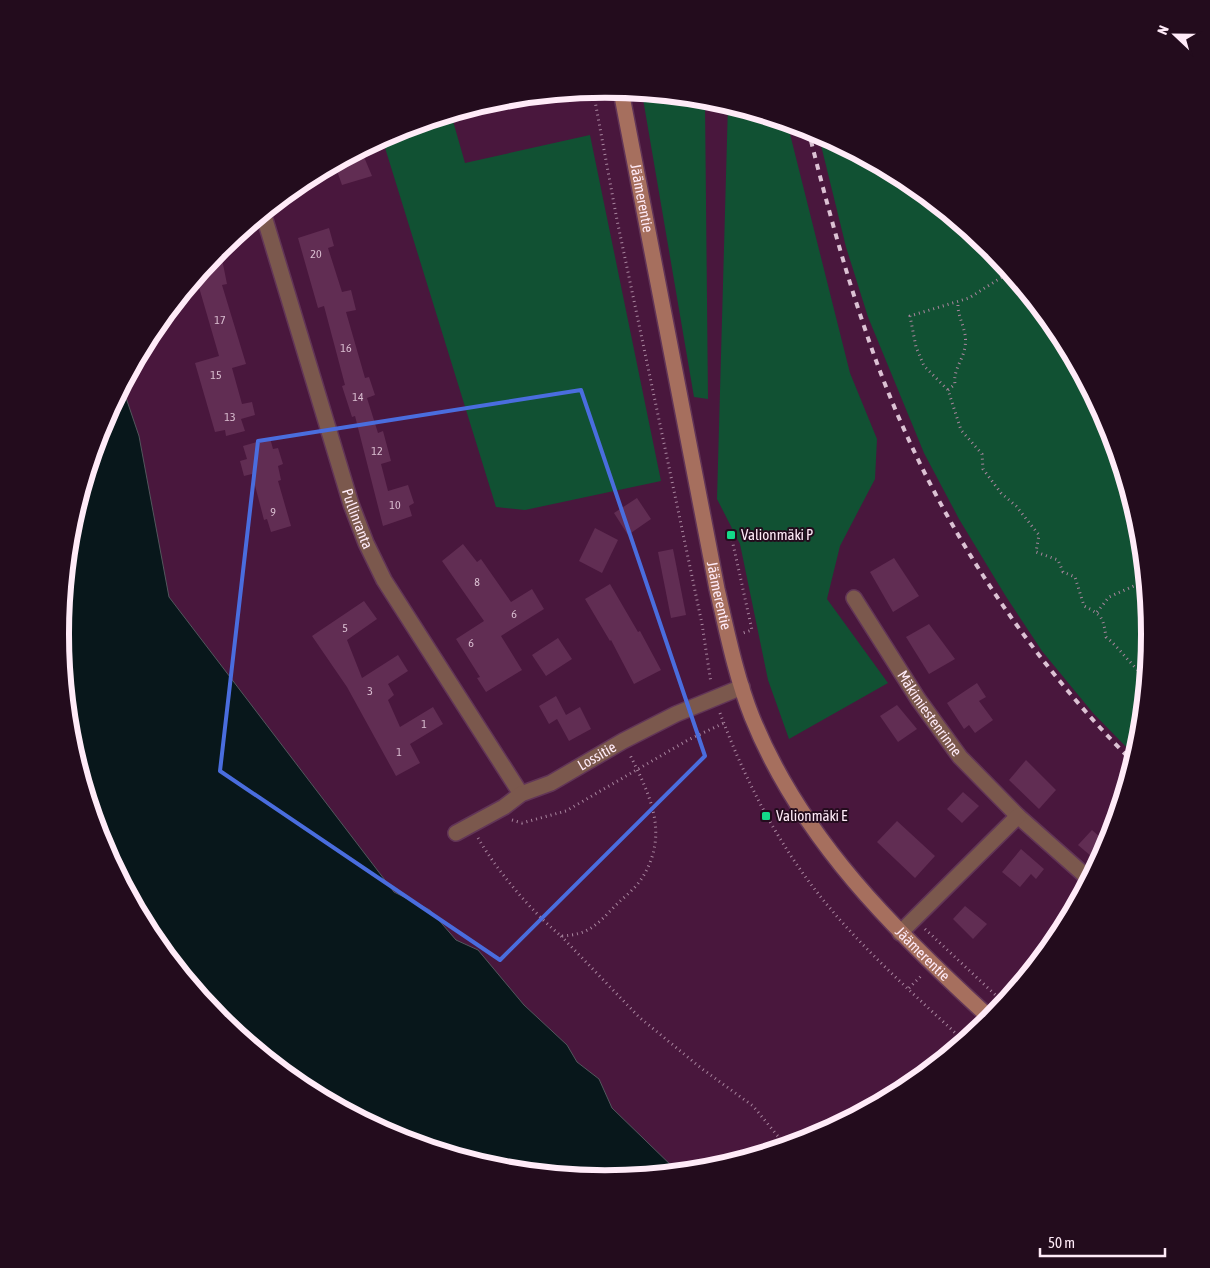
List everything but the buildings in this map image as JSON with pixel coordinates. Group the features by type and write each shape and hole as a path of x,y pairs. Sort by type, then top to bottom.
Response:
{"main road":[{"name":"Jäämerentie","path":"622,98 717,589 742,687 755,724 790,796 817,835 900,933 985,1012"}],"street":[{"name":"Pullinranta","path":"265,220 351,504 366,543 384,580 521,794"},
{"name":"Mäkimiestenrinne","path":"854,598 918,698 960,757 1018,816 1084,875"},
{"name":"Lossitie","path":"456,833 504,807 521,794 550,783 623,741 676,714 742,687"},
{"path":"900,933 1018,816"}],"path":[{"path":"595,98 617,220 712,684"},
{"path":"1004,276 969,298 910,316 916,347 924,366 948,390 961,430 982,454 983,469 1001,493 1016,506 1039,535 1036,552 1058,560 1063,572 1075,577 1084,606 1097,612 1104,619 1106,637 1120,648 1130,665 1140,672"},
{"path":"948,390 955,384 954,376 965,348 966,330 957,315 958,302"},
{"path":"705,644 752,630 731,535"},
{"path":"1097,612 1109,597 1139,584"},
{"path":"720,713 766,816 829,908 959,1037"},
{"path":"504,807 512,820 522,823 566,811 724,723"},
{"path":"561,936 576,935 591,930 641,880 651,861 656,841 656,820 638,770 623,741"},
{"path":"472,826 498,869 538,916 561,936 638,1017 701,1068 753,1106 781,1140"},
{"path":"915,918 999,998"}],"highlighted area":[{"path":"581,390 705,756 500,960 220,771 258,441"}],"green space":[{"path":"643,99 705,107 708,399 694,397"},
{"path":"728,112 789,131 850,373 877,439 875,479 840,546 827,599 888,683 789,739 768,680 740,544 717,499"},
{"path":"453,120 465,163 590,135 661,481 525,510 496,507 384,146"},
{"path":"821,144 842,153 903,188 959,231 1008,280 1051,336 1069,366 1086,397 1113,462 1131,529 1137,564 1141,634 1140,669 1137,704 1129,749 1093,713 1042,651 1005,595 959,519 924,453 868,317 846,247"}],"shaded area":[{"path":"125,395 139,436 169,597 394,892 430,910 456,940 478,950 524,1005 567,1045 577,1062 599,1079 612,1108 672,1166 605,1170 535,1166 466,1152 433,1142 368,1115 307,1080 279,1059 251,1037 202,988 159,932 124,871 97,806 79,739 70,669 70,599 79,529 97,462"}],"railway":[{"path":"811,139 835,231 866,332 888,392 914,450 943,507 975,562 1010,616 1048,667 1089,716 1127,756"}],"place":[{"name":"Valionmäki P","path":"731,535"},
{"name":"Valionmäki E","path":"766,816"}]}
